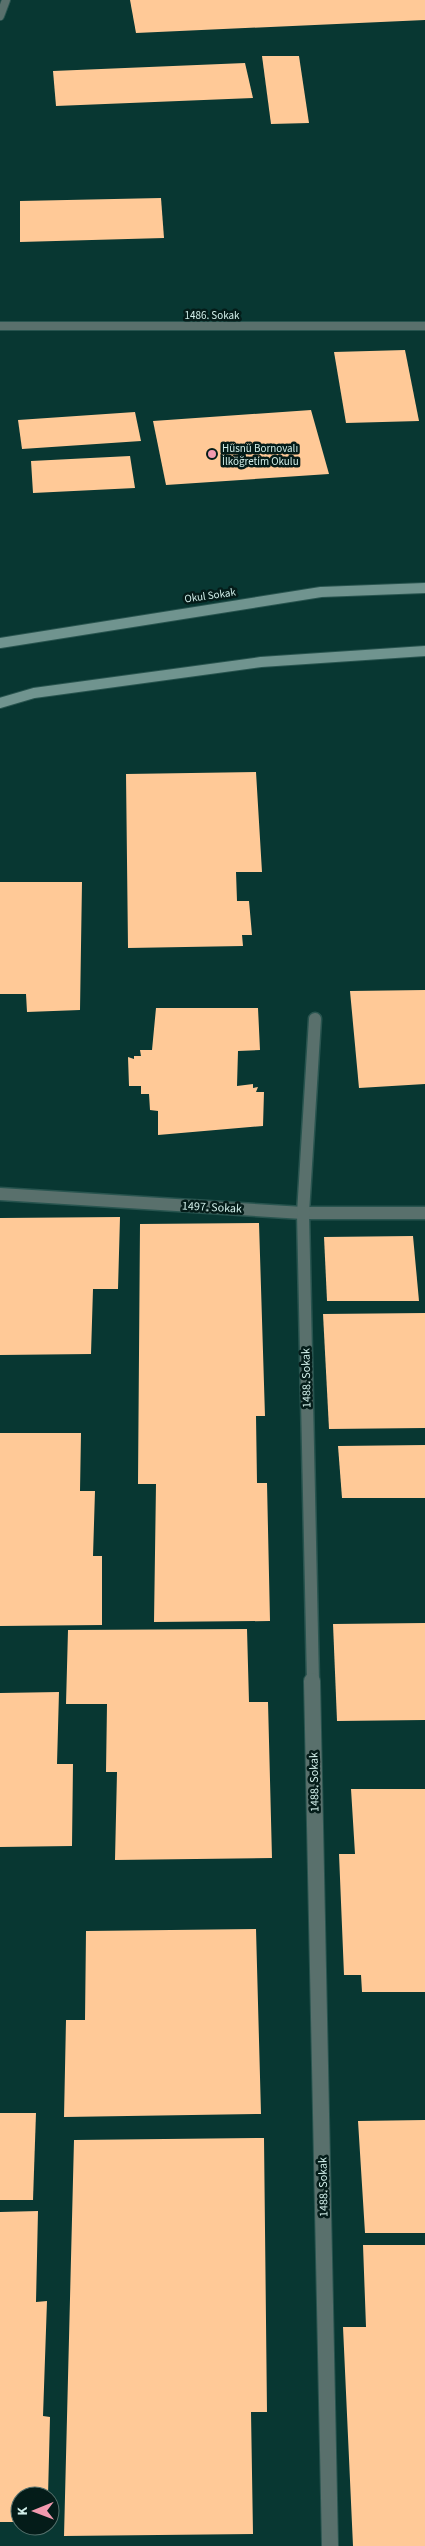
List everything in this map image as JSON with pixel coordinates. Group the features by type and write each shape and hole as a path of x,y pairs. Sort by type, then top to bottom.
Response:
{"main road":[{"name":"Okul Sokak","path":"0,644 184,612 321,592 425,588"},
{"path":"0,703 34,693 261,662 425,651"}],"street":[{"path":"0,16 6,0"},
{"name":"1486. Sokak","path":"0,326 425,326"},
{"name":"1488. Sokak","path":"315,1019 303,1213 330,2546"},
{"name":"1497. Sokak","path":"0,1194 303,1213 425,1213"}],"building":[{"path":"130,0 425,0 425,20 136,33"},
{"path":"262,56 299,56 309,123 271,124"},
{"path":"245,63 253,98 56,106 53,71"},
{"path":"161,198 164,238 20,242 20,201"},
{"path":"405,350 419,421 346,423 334,352"},
{"path":"311,410 329,474 166,485 153,421"},
{"path":"135,412 141,441 22,449 18,420"},
{"path":"130,456 135,488 33,493 31,461"},
{"path":"256,772 262,872 236,872 237,901 249,901 252,935 242,935 243,946 128,948 126,774"},
{"path":"0,882 82,882 80,1010 27,1012 26,994 0,994"},
{"path":"425,990 425,1084 359,1088 350,991"},
{"path":"156,1008 258,1008 260,1050 238,1051 237,1086 253,1084 253,1088 258,1087 256,1092 264,1092 263,1126 158,1135 158,1111 150,1110 149,1094 141,1094 141,1086 129,1086 128,1057 134,1059 134,1056 141,1056 140,1050 152,1050"},
{"path":"120,1217 118,1289 93,1289 91,1354 0,1355 0,1218"},
{"path":"259,1223 265,1416 256,1416 257,1483 267,1483 270,1621 154,1622 156,1484 138,1484 140,1224"},
{"path":"413,1236 419,1301 327,1301 324,1237"},
{"path":"425,1313 425,1428 329,1429 323,1314"},
{"path":"0,1433 81,1433 80,1491 95,1491 93,1556 102,1556 102,1625 0,1626"},
{"path":"425,1445 425,1498 342,1498 338,1446"},
{"path":"425,1623 425,1720 337,1721 333,1624"},
{"path":"247,1629 249,1702 268,1702 272,1858 115,1860 117,1772 106,1772 107,1704 66,1704 68,1630"},
{"path":"59,1692 57,1764 73,1764 72,1846 0,1847 0,1693"},
{"path":"351,1789 425,1789 425,1992 362,1992 361,1975 344,1975 339,1854 355,1854"},
{"path":"256,1929 261,2114 64,2117 66,2020 85,2020 86,1931"},
{"path":"0,2113 36,2113 33,2200 0,2200"},
{"path":"425,2120 425,2233 365,2233 358,2121"},
{"path":"264,2138 267,2412 251,2412 253,2534 64,2536 74,2140"},
{"path":"38,2211 36,2302 47,2301 43,2416 50,2417 48,2486 10,2486 10,2522 0,2522 0,2212"},
{"path":"363,2245 425,2245 425,2546 353,2546 343,2327 366,2327"}],"place":[{"name":"Hüsnü Bornovalı İlköğretim Okulu","path":"212,454"}]}
